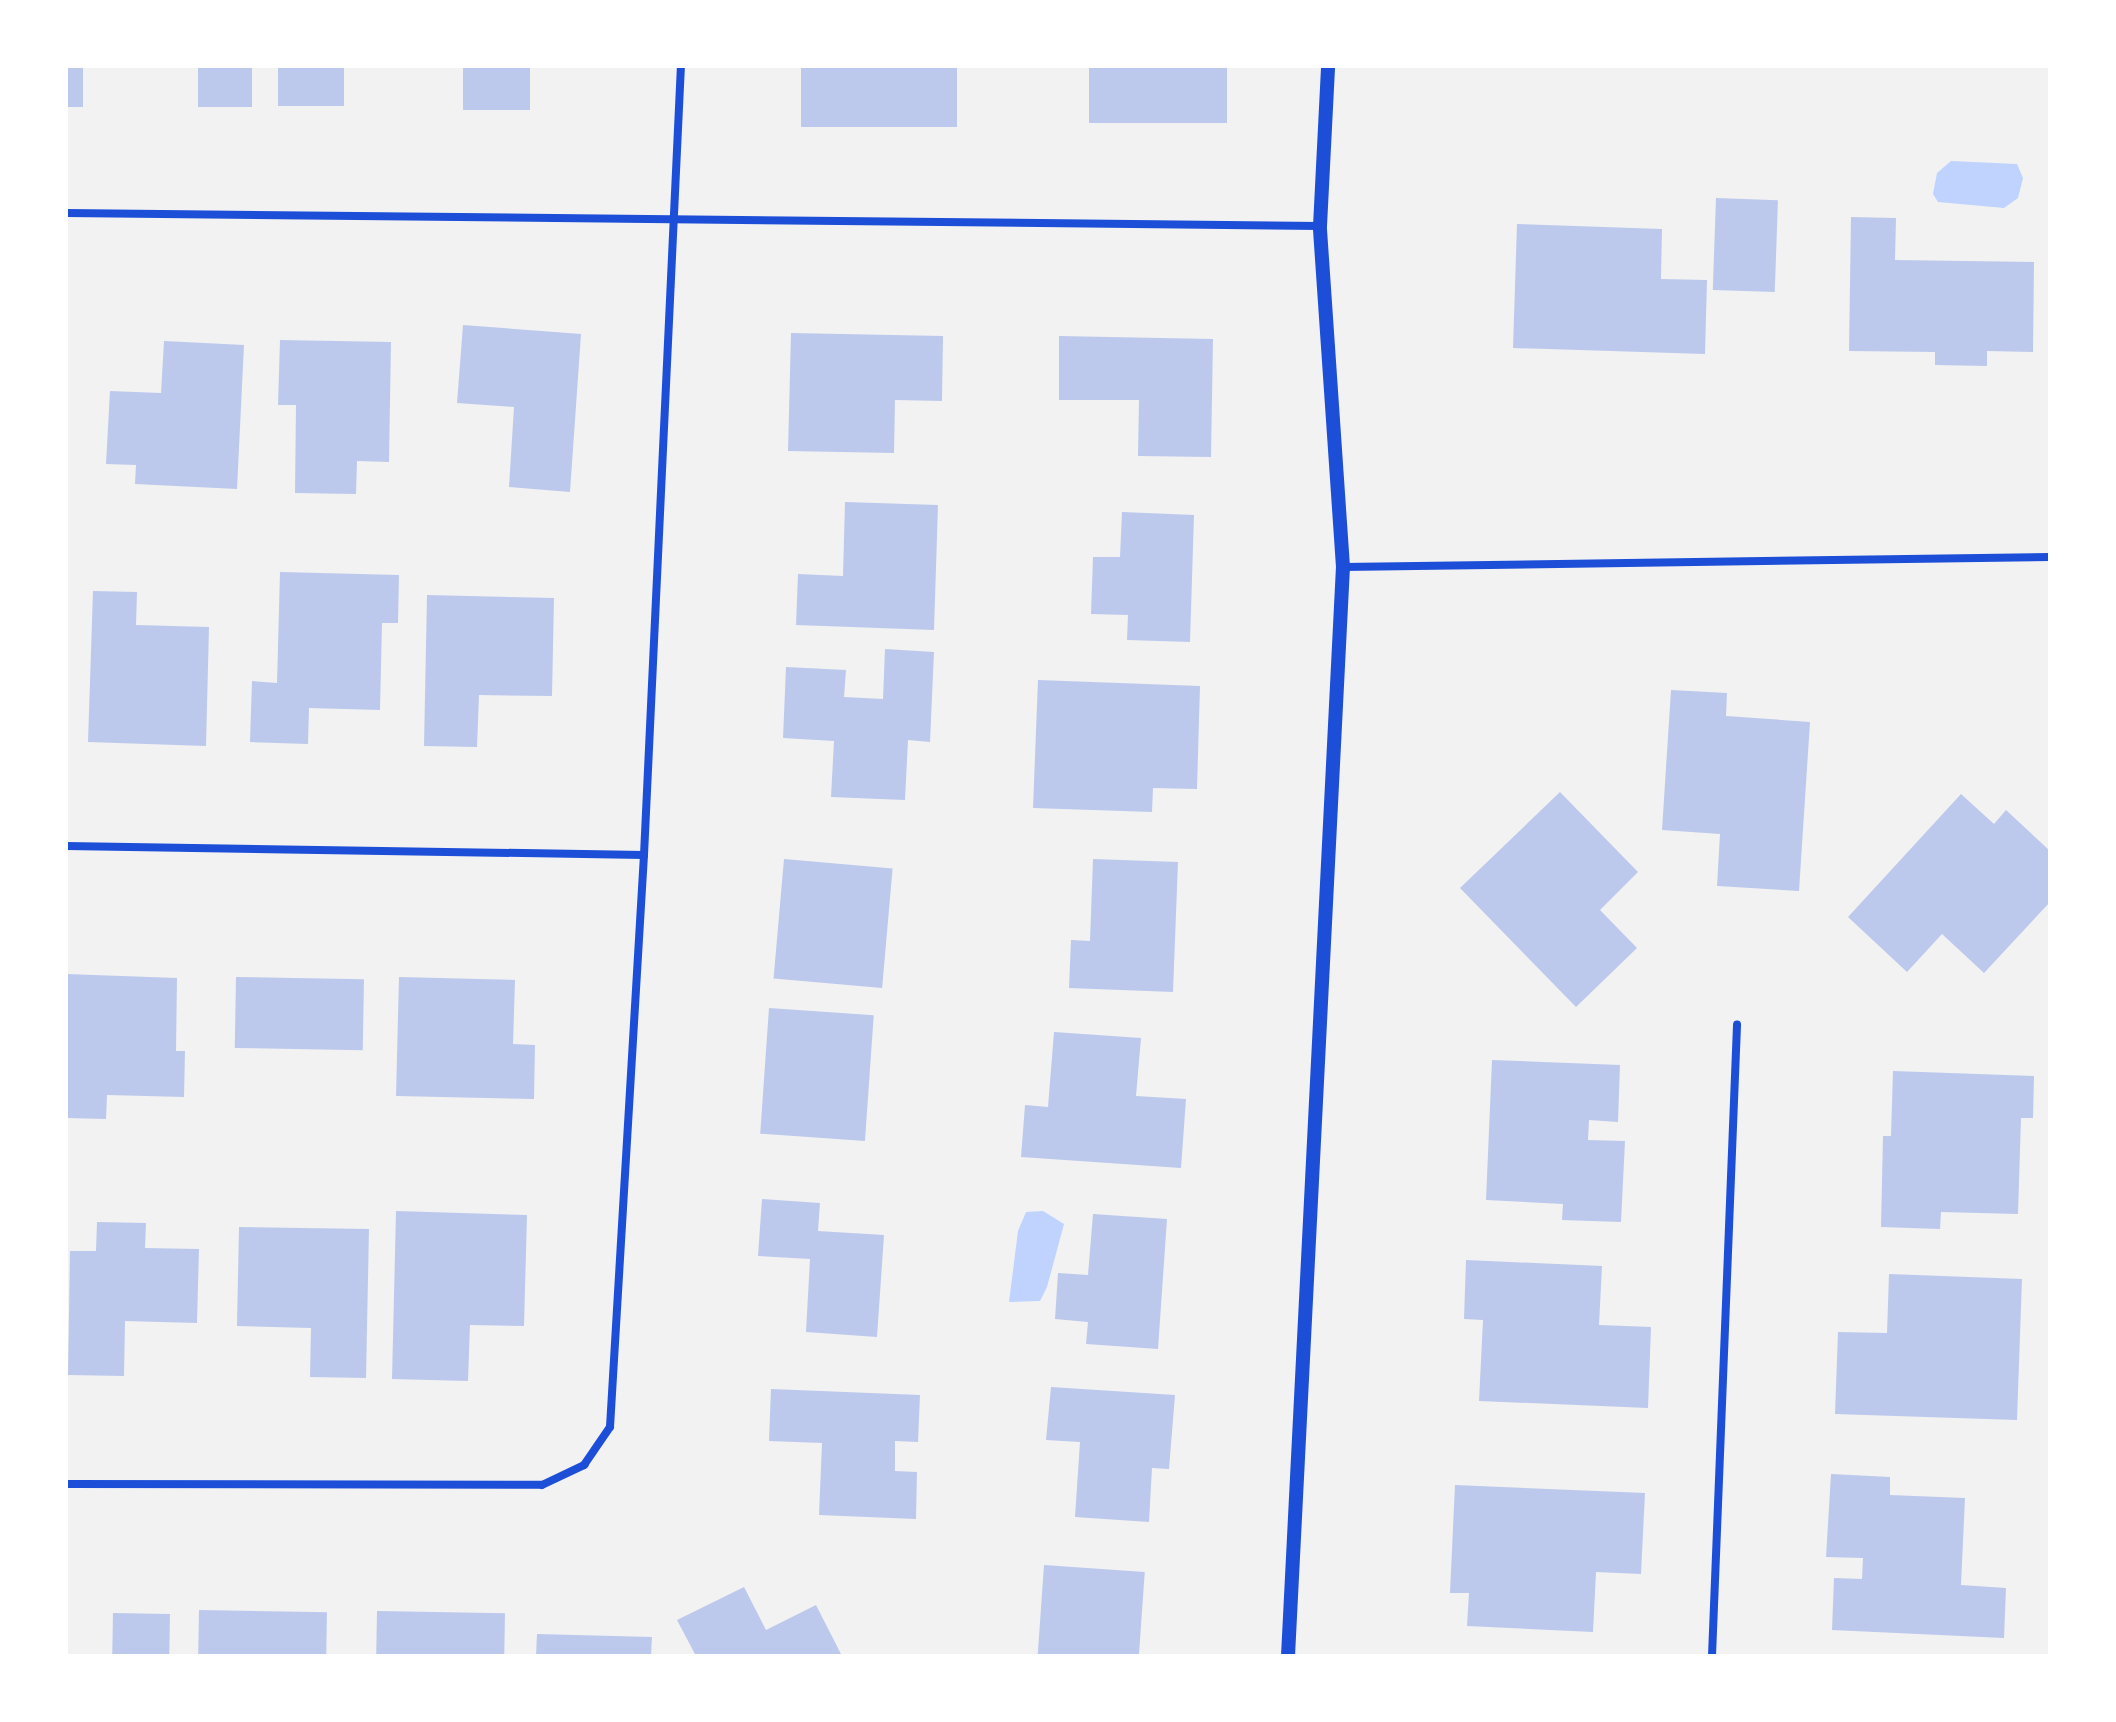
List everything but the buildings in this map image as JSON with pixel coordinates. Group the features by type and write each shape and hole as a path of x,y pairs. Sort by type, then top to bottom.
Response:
{"street":[{"path":"66,1484 542,1485 584,1465 610,1427 644,855 681,66"},
{"path":"1288,1656 1343,567 1320,226 1328,66"},
{"path":"66,213 1320,226"},
{"path":"1343,567 2050,557"},
{"path":"66,846 644,855"},
{"path":"1712,1656 1737,1024"}],"water":[{"path":"1951,161 2017,164 2023,178 2018,198 2004,208 1938,202 1933,194 1937,173"},
{"path":"1043,1211 1064,1224 1047,1287 1040,1301 1009,1302 1018,1231 1026,1212"}]}
